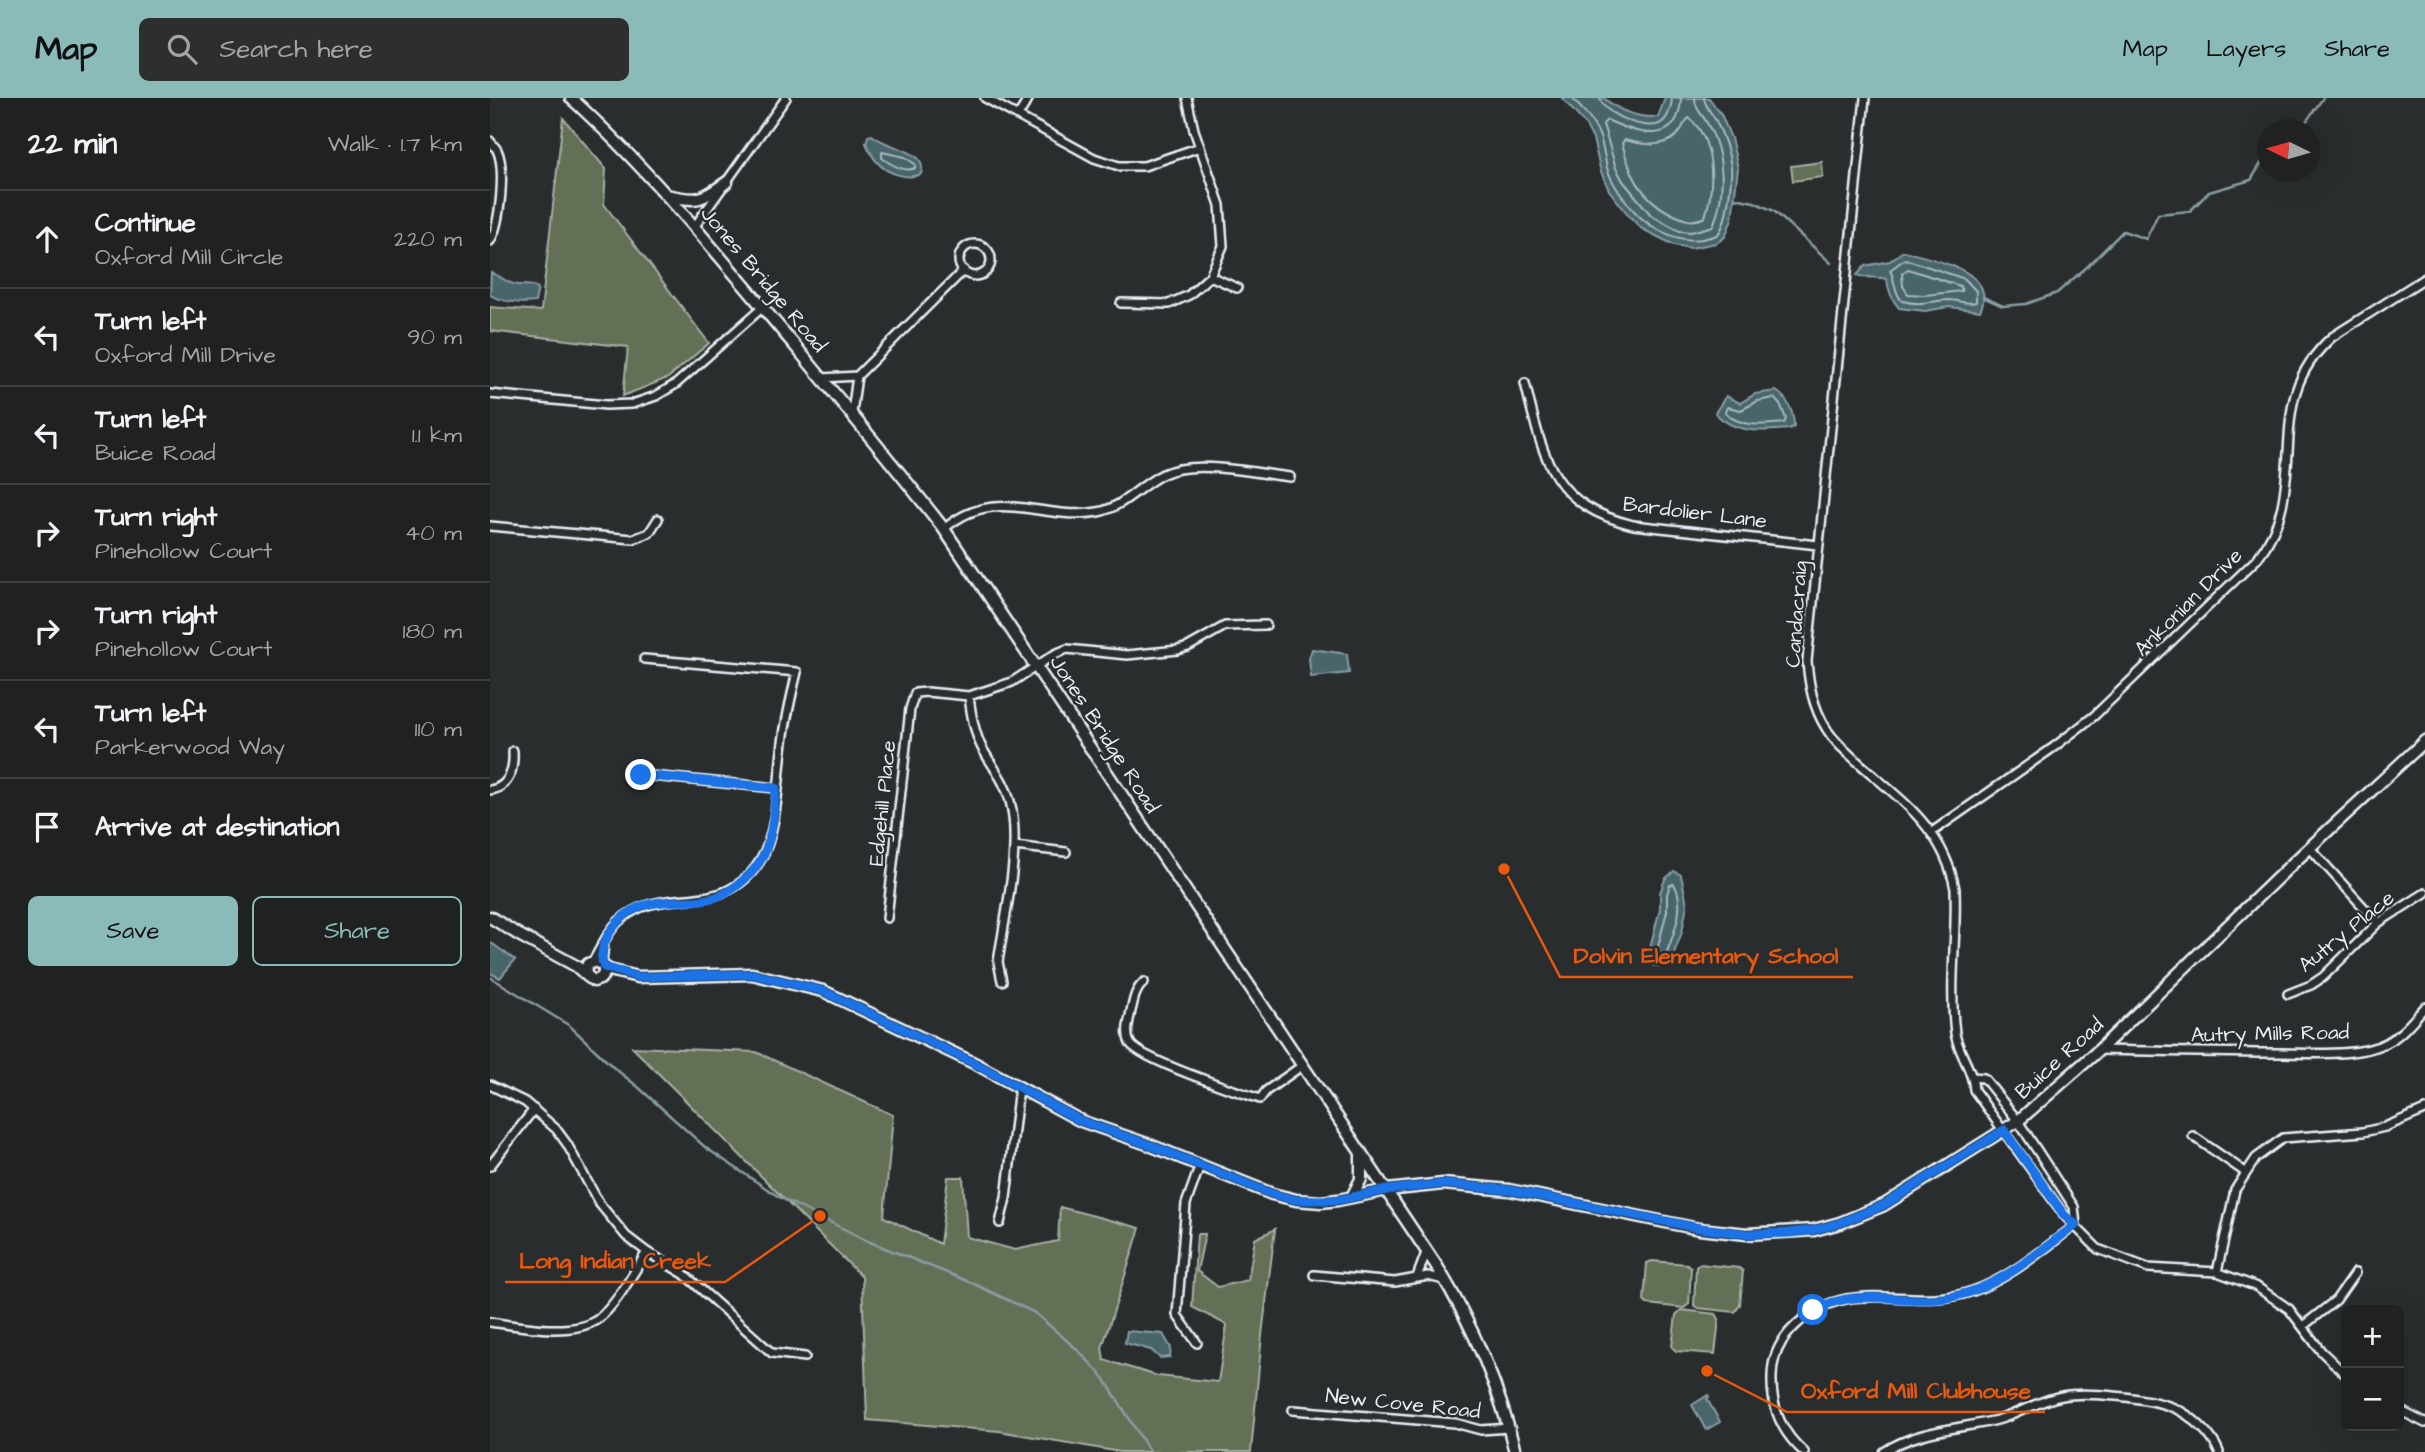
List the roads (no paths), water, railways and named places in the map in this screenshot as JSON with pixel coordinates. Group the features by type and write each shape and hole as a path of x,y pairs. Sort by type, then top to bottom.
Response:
{"street":[{"name":"Jones Bridge Road","path":"571,98 695,226 852,413 944,529 1446,1280 1478,1341 1494,1380 1515,1452"},
{"path":"695,226 786,98"},
{"path":"985,98 1019,114 1094,158 1119,166 1144,166 1200,148"},
{"path":"1019,114 1029,98"},
{"path":"1121,303 1169,304 1189,295 1210,276 1223,246 1220,205 1200,148 1187,98"},
{"name":"Candacraig","path":"1865,98 1807,661 1815,708 1840,747 1917,816 1932,832 1948,859 1955,889 1956,1037 1973,1077 1974,1090 2064,1215 2098,1249 2148,1268 2217,1272 2257,1287 2289,1309 2321,1351 2341,1370"},
{"path":"490,141 497,149 501,169 498,218 490,241"},
{"path":"665,194 691,201 705,198 727,182"},
{"path":"977,244 986,248 990,257 986,271 977,275 964,270 959,261 966,247 977,244"},
{"path":"852,413 857,376 964,270"},
{"path":"1210,276 1237,288"},
{"name":"Ankonian Drive","path":"1932,832 2094,716 2257,559 2273,535 2282,508 2290,416 2294,393 2305,368 2332,337 2425,278"},
{"path":"490,394 606,405 632,404 656,396 677,384 763,307"},
{"path":"822,378 857,376"},
{"name":"Bardolier Lane","path":"1525,383 1540,444 1549,466 1567,491 1594,512 1633,525 1818,545"},
{"path":"944,529 965,514 991,506 1080,514 1100,512 1122,503 1160,475 1183,467 1290,477"},
{"path":"490,526 633,539 649,533 658,519"},
{"path":"1002,981 998,962 1014,846 1010,800 978,738 969,696 1012,681 1064,650 1127,655 1178,650 1188,648 1224,626 1266,625"},
{"path":"597,964 604,941 617,923 640,907 659,901 704,899 724,894 750,874 761,860 769,844 784,734 797,672 644,659"},
{"name":"Edgehill Place","path":"887,918 910,709 915,693 969,696"},
{"name":"Buice Road","path":"490,917 569,962 591,980 752,974 823,991 976,1064 1081,1121 1272,1194 1296,1200 1321,1202 1387,1190 1443,1184 1484,1187 1564,1200 1699,1228 1747,1234 1788,1233 1840,1223 1884,1205 2018,1121 2099,1050 2309,847 2425,740"},
{"path":"490,790 497,789 509,778 514,765 513,751"},
{"path":"641,775 776,788"},
{"path":"1014,846 1066,852"},
{"path":"2309,847 2378,923"},
{"name":"Autry Place","path":"2288,994 2323,977 2378,923 2425,893"},
{"name":"Buice Road","path":"569,962 597,964 638,977"},
{"path":"586,975 586,967 597,964"},
{"path":"597,964 604,974 598,980"},
{"path":"1144,982 1136,989 1128,1025 1129,1040 1135,1050 1260,1099 1266,1091 1303,1065"},
{"name":"Autry Mills Road","path":"2099,1050 2195,1053 2345,1052 2385,1044 2425,1007"},
{"name":"Candacraig","path":"1973,1077 1984,1078 2018,1121 2074,1207 2076,1225"},
{"path":"490,1085 506,1091 534,1109 556,1129 609,1218 626,1237 684,1274 772,1353 805,1357"},
{"path":"1000,1223 1006,1198 1019,1087"},
{"path":"490,1166 534,1109"},
{"path":"2217,1272 2235,1190 2256,1158 2283,1138 2363,1132 2425,1110"},
{"path":"2193,1136 2245,1172"},
{"path":"1352,1197 1361,1179 1361,1152"},
{"path":"1197,1343 1177,1315 1186,1204 1200,1165"},
{"path":"1804,1452 1784,1429 1774,1407 1772,1368 1777,1350 1790,1331 1813,1310 1843,1298 1933,1299 1955,1297 1975,1291 2004,1277 2076,1225"},
{"path":"1417,1278 1427,1250"},
{"path":"490,1322 548,1330 586,1326 609,1307 647,1252"},
{"path":"2303,1326 2336,1300 2355,1273"},
{"path":"1314,1275 1395,1282 1438,1277 1446,1280"},
{"path":"586,1326 590,1336"},
{"path":"1884,1452 1910,1439 1996,1420 2046,1400 2073,1394 2172,1407 2186,1414 2204,1431 2219,1452"},
{"name":"New Cove Road","path":"1293,1410 1455,1423 1481,1430 1509,1428"},
{"path":"2404,1412 2425,1423"}],"water":[{"path":"1562,98 1604,98 1629,113 1658,117 1665,98 1709,98 1721,114 1731,138 1738,168 1732,219 1725,237 1716,243 1691,248 1674,245 1642,229 1609,190 1601,172 1593,139 1585,124"},
{"path":"872,135 919,159 921,174 904,176 882,167 874,159 866,143 868,136"},
{"path":"1903,251 1945,263 1972,276 1980,285 1984,297 1980,311 1949,307 1925,311 1899,308 1890,294 1887,279 1857,275 1865,266 1890,261"},
{"path":"491,273 517,285 538,288 535,302 512,302 490,295"},
{"path":"1776,391 1790,406 1794,427 1750,430 1732,425 1715,413 1726,396 1740,403 1755,394"},
{"path":"1312,649 1347,654 1349,673 1311,677 1309,658"},
{"path":"1674,871 1681,875 1687,904 1682,932 1669,966 1654,966 1649,951 1660,909 1660,893 1665,879"},
{"path":"490,942 515,960 500,978 490,973"},
{"path":"1127,1331 1163,1334 1171,1348 1170,1357 1160,1358 1151,1350 1125,1343"},
{"path":"1708,1395 1707,1399 1720,1422 1706,1430 1692,1405"}],"waterway":[{"path":"2308,119 2323,98"},
{"path":"1983,297 2003,306 2026,304 2057,293 2123,231 2146,239 2158,214 2190,211 2209,192 2251,180 2257,170"},
{"path":"1735,198 1754,202 1774,211 1831,263"},
{"path":"490,977 570,1026 706,1148 779,1197 870,1242 972,1283 1035,1313 1079,1351 1104,1378 1150,1452"}],"place":[{"name":"Dolvin Elementary School","path":"1504,869"},
{"name":"Long Indian Creek","path":"820,1216"},
{"name":"Oxford Mill Clubhouse","path":"1707,1371"}]}
